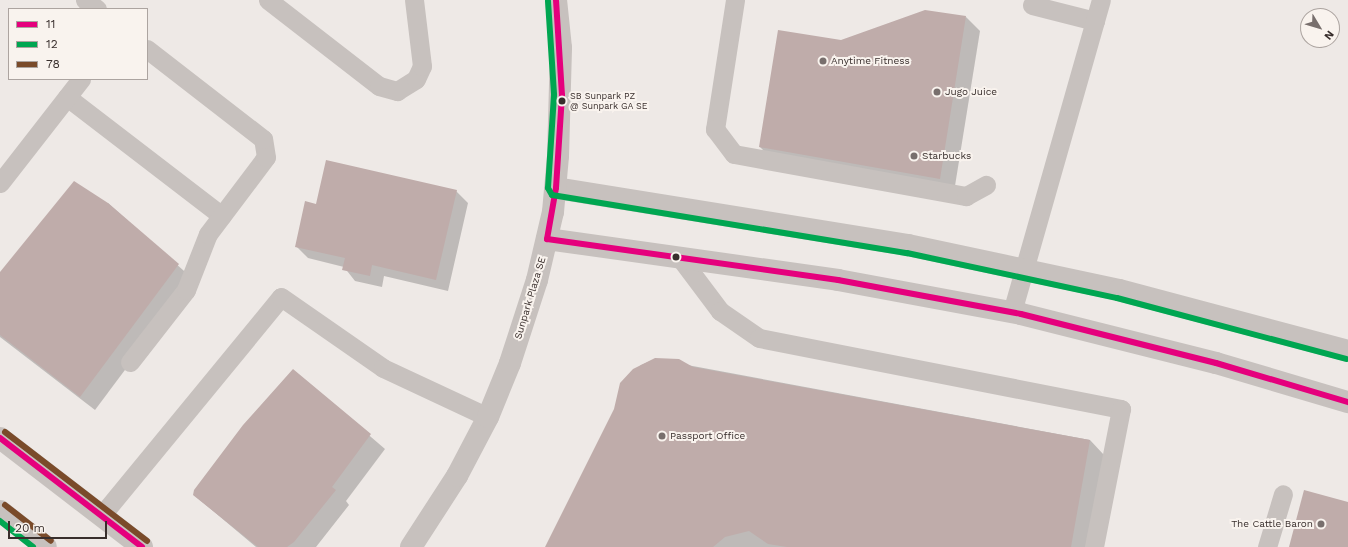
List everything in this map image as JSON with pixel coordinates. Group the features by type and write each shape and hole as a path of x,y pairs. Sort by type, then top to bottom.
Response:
{"street":[{"name":"Sunpark Plaza SE","path":"411,547 457,476 488,417 513,356 548,239 556,188 562,95 556,0"},
{"path":"556,188 908,245 1119,290 1348,351"},
{"path":"548,239 838,280 1012,312 1216,363 1348,402"},
{"path":"0,438 142,547"},
{"path":"0,511 46,547"}],"lane":[{"path":"85,0 95,8"},
{"path":"268,0 379,86 397,91 416,79 422,66 414,0"},
{"path":"735,0 715,112 715,129 723,143 746,158 966,196 986,185"},
{"path":"1012,312 1101,0"},
{"path":"1032,4 1095,21"},
{"path":"130,362 186,290 208,234 266,157 263,139 148,50"},
{"path":"0,182 80,80"},
{"path":"67,97 222,216"},
{"path":"681,259 720,311 759,338 1121,409 1094,547"},
{"path":"101,516 281,298 383,368 488,417"},
{"path":"1267,547 1283,494"}],"building":[{"path":"925,10 966,16 940,179 759,147 778,30 841,40"},
{"path":"326,160 457,190 436,280 372,265 370,276 342,270 345,258 295,247 305,201 316,204"},
{"path":"74,181 108,203 179,264 80,397 0,335 0,272"},
{"path":"655,358 679,359 693,367 1090,440 1071,547 787,547 768,544 749,531 725,537 713,547 545,547 614,409 620,383 633,369"},
{"path":"293,369 371,434 332,487 336,490 294,542 287,547 258,547 193,495 194,490 243,425"},
{"name":"The Cattle Baron","path":"1304,490 1348,502 1348,547 1289,547"}],"transit line":[{"name":"11","path":"556,0 562,95 556,188 547,239 838,280 1021,314 1216,363 1348,402"},
{"name":"12","path":"548,1 554,95 548,188 552,195 907,253 1117,298 1346,359"},
{"name":"78","path":"5,432 147,541"},
{"name":"11","path":"0,438 142,547"},
{"name":"78","path":"5,505 51,541"},
{"name":"12","path":"0,521 33,547"}],"place":[{"name":"Anytime Fitness","path":"823,61"},
{"name":"Jugo Juice","path":"937,92"},
{"name":"SB Sunpark PZ @ Sunpark GA SE","path":"562,101"},
{"name":"Starbucks","path":"914,156"},
{"name":"Passport Office","path":"662,436"},
{"name":"The Cattle Baron","path":"1321,524"}]}
